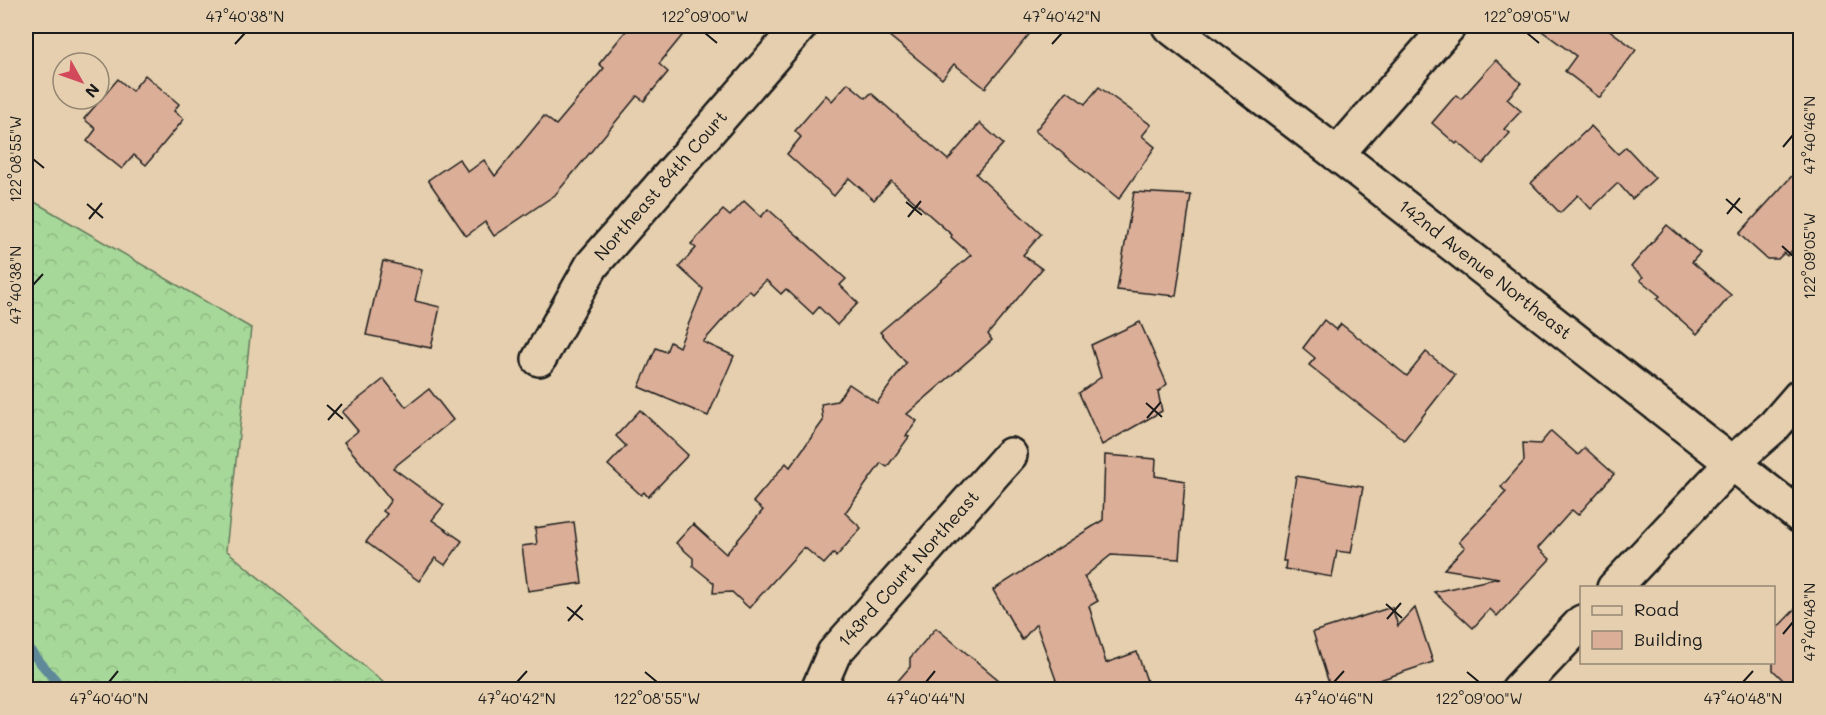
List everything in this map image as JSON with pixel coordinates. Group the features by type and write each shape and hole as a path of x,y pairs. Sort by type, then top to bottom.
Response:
{"street":[{"name":"Northeast 84th Court","path":"539,359 592,265 800,26"},
{"name":"142nd Avenue Northeast","path":"1169,26 1337,154 1800,516"},
{"path":"1337,154 1449,26"},
{"path":"1616,586 1732,463 1773,426 1800,396"},
{"name":"143rd Court Northeast","path":"818,690 834,652 1010,455"},
{"path":"1518,690 1580,623"}],"green space":[{"path":"26,197 251,328 226,550 391,689 26,689"}],"building":[{"path":"630,26 690,26 659,64 668,72 644,101 637,96 555,195 494,236 485,222 466,236 428,180 459,159 468,172 484,160 495,176 544,116 556,125 604,68 599,64"},
{"path":"877,26 1036,26 985,88 954,64 942,79"},
{"path":"1535,26 1604,26 1636,50 1600,98 1565,71 1576,56"},
{"path":"1496,60 1521,83 1507,99 1521,111 1504,129 1510,133 1483,164 1432,123 1456,95 1461,99"},
{"path":"145,75 179,104 174,111 184,119 146,165 134,155 122,169 87,141 96,129 84,119 91,111 111,111 111,87 118,79 132,91"},
{"path":"848,83 866,98 871,93 948,160 980,123 1003,144 976,174 1041,234 1023,255 1042,269 988,334 992,340 907,414 917,421 906,436 909,437 887,467 881,463 845,513 861,528 836,557 834,553 824,564 804,547 749,608 732,592 713,593 714,583 693,566 693,558 676,543 693,524 726,554 763,510 753,502 786,463 790,467 823,421 821,404 837,401 849,384 877,403 906,363 880,332 971,255 891,181 874,200 849,178 834,196 787,154 801,137 795,131 826,95 832,101"},
{"path":"1099,87 1151,125 1142,136 1155,147 1119,199 1035,131 1067,91 1085,104"},
{"path":"1591,126 1618,154 1626,147 1655,178 1632,199 1618,183 1591,209 1578,195 1560,213 1531,183"},
{"path":"1800,167 1800,241 1787,256 1784,253 1778,259 1767,259 1739,234"},
{"path":"1134,192 1191,195 1176,296 1117,290"},
{"path":"744,201 761,217 768,209 846,279 840,285 858,303 837,325 819,307 813,314 786,289 781,294 766,280 753,294 749,290 703,342 734,356 708,416 639,387 656,348 666,352 670,342 679,347 703,289 679,267 696,248 691,244 723,210 730,216"},
{"path":"1667,225 1700,253 1692,262 1731,295 1697,334 1657,299 1660,296 1640,280 1643,277 1631,267"},
{"path":"383,261 422,270 415,301 440,307 431,348 366,335"},
{"path":"1324,320 1336,330 1341,324 1407,376 1426,352 1455,375 1404,440 1309,365 1315,358 1303,348"},
{"path":"1140,322 1167,384 1158,392 1162,411 1102,445 1079,393 1101,377 1091,345"},
{"path":"384,379 406,407 429,389 453,420 393,468 444,505 432,520 462,541 445,565 435,558 419,581 366,542 387,514 383,511 391,500 344,442 358,431 342,412"},
{"path":"640,410 688,455 648,497 644,492 641,495 608,465 626,446 616,436"},
{"path":"1551,431 1578,455 1585,448 1614,474 1578,515 1572,510 1538,548 1550,559 1497,616 1490,609 1473,628 1434,592 1499,578 1444,569 1465,547 1459,542 1506,492 1501,487 1524,461 1523,443 1540,444"},
{"path":"1105,455 1156,459 1155,476 1185,481 1179,559 1111,555 1084,577 1098,601 1089,606 1106,663 1137,652 1150,690 1042,690 1041,686 1056,680 1036,624 1022,640 993,590 1103,520"},
{"path":"1296,476 1363,487 1351,553 1337,551 1332,577 1285,569 1286,561 1283,561"},
{"path":"574,522 582,583 528,591 522,546 537,544 535,528"},
{"path":"1800,604 1800,690 1793,690 1773,670 1775,630"},
{"path":"1392,607 1398,626 1415,608 1433,662 1350,690 1331,690 1313,632"},
{"path":"936,628 1011,690 890,690 910,667 910,658"}],"waterway":[{"path":"26,646 64,690"}]}
